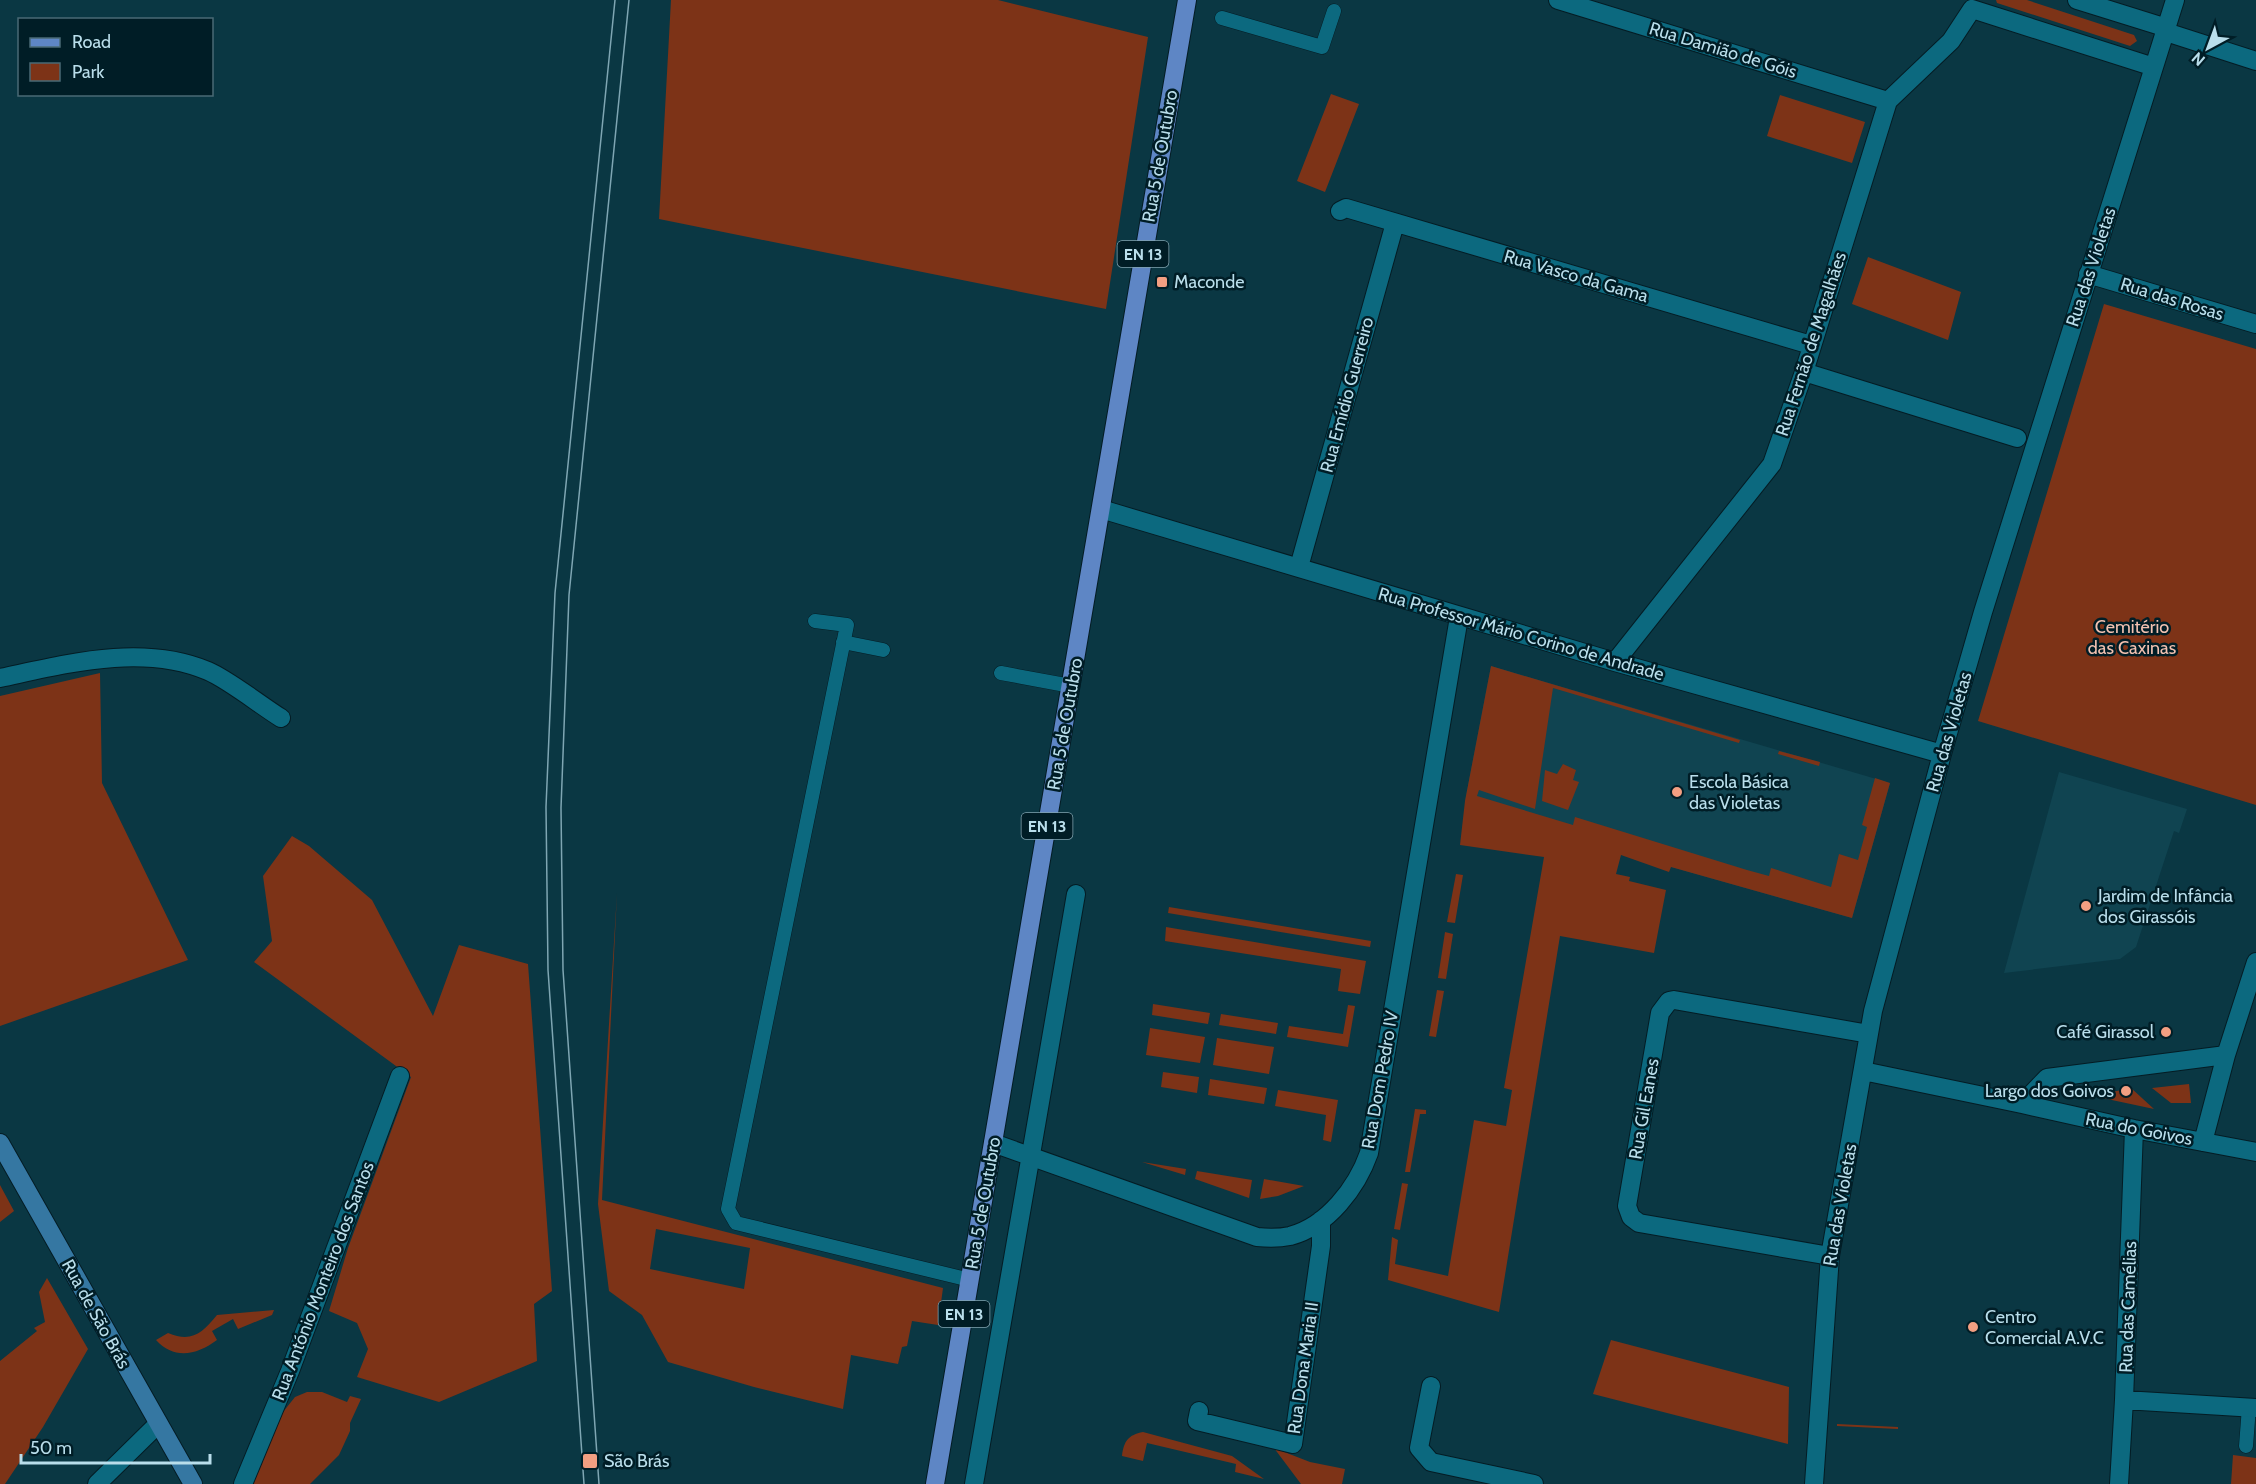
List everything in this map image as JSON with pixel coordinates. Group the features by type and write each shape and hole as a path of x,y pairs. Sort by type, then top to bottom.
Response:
{"main road":[{"name":"Rua 5 de Outubro","path":"935,1484 1187,0"}],"street":[{"name":"Rua Damião de Góis","path":"1558,0 1888,101"},
{"path":"2077,0 2256,61"},
{"name":"Rua das Violetas","path":"1814,1484 1830,1256 1869,1034 1941,754 1983,612 2175,0"},
{"name":"Rua Fernão de Magalhães","path":"1615,662 1772,464 1804,372 1888,101 1951,41 1972,4 2154,68"},
{"name":"Rua Vasco da Gama","path":"1340,210 1346,208 1811,345"},
{"name":"Rua Emídio Guerreiro","path":"1299,567 1395,223"},
{"name":"Rua das Rosas","path":"2088,274 2256,324"},
{"path":"1804,372 2017,438"},
{"name":"Rua Professor Mário Corino de Andrade","path":"1101,509 1459,617 1941,754"},
{"name":"Rua Dom Pedro IV","path":"993,1143 1257,1237 1290,1236 1321,1220 1350,1190 1369,1153 1459,617"},
{"path":"0,678 90,660 143,658 182,661 211,672 281,718"},
{"path":"974,1484 1076,894"},
{"path":"2203,1142 2226,1055 2256,962"},
{"name":"Rua Gil Eanes","path":"1830,1256 1639,1223 1630,1217 1627,1206 1660,1013 1669,1001 1674,1000 1869,1034"},
{"path":"2022,1104 2047,1078 2226,1055"},
{"name":"Rua do Goivos","path":"1863,1071 2134,1129 2256,1152"},
{"name":"Rua António Monteiro dos Santos","path":"243,1484 290,1371 400,1076"},
{"name":"Rua das Camélias","path":"2118,1484 2124,1400 2134,1129"},
{"name":"Rua de São Brás","path":"0,1143 193,1484"},
{"name":"Rua Dona Maria II","path":"1199,1411 1197,1421 1293,1444 1321,1245 1321,1220"},
{"path":"1431,1386 1419,1448 1424,1456 1431,1462 1534,1484"},
{"path":"2124,1400 2252,1408"},
{"path":"97,1484 158,1424"}],"lane":[{"path":"1222,18 1322,46 1334,11"},
{"path":"815,621 847,625 728,1209 736,1223 970,1280"},
{"path":"843,642 883,650"},
{"path":"1001,673 1071,686"},
{"path":"2246,1446 2252,1408"}],"shaded area":[{"name":"Escola Básica das Violetas","path":"1491,666 1890,783 1852,918 1569,838 1465,801"},
{"name":"Jardim de Infância dos Girassóis","path":"2059,772 2187,809 2179,833 2174,831 2136,947 2120,959 2004,973"}],"green space":[{"path":"671,0 998,0 1148,37 1106,309 659,219"},
{"path":"1996,0 2027,0 2134,35 2137,41 2130,46 1997,3"},
{"path":"1331,94 1359,104 1325,192 1297,181"},
{"path":"1780,95 1865,122 1852,163 1767,136"},
{"path":"1868,257 1961,292 1948,340 1852,304"},
{"name":"Cemitério das Caxinas","path":"2104,304 2256,349 2256,805 1978,721"},
{"path":"1491,666 1740,740 1739,743 1553,688 1535,809 1479,790 1477,796 1573,825 1575,817 1747,870 1769,876 1771,868 1831,887 1839,854 1858,860 1867,827 1862,825 1875,778 1890,783 1852,918 1671,867 1669,872 1621,855 1616,874 1630,877 1629,881 1666,890 1654,953 1560,936 1499,1312 1388,1280 1392,1237 1398,1240 1395,1264 1448,1276 1474,1120 1506,1126 1512,1090 1504,1088 1544,857 1460,845 1465,801"},
{"path":"100,673 102,783 188,960 0,1026 0,696"},
{"path":"1779,751 1820,762 1819,766 1778,754"},
{"path":"1563,764 1576,770 1573,780 1579,782 1568,810 1542,801 1545,770 1557,774"},
{"path":"292,836 309,846 372,900 433,1016 459,945 528,964 552,1291 534,1304 537,1361 439,1402 357,1377 368,1349 357,1323 329,1311 348,1248 411,1077 254,962 272,941 263,876"},
{"path":"1456,874 1463,875 1455,923 1447,922"},
{"path":"617,893 602,1200 943,1288 938,1325 912,1321 907,1346 902,1347 898,1364 851,1355 843,1409 754,1387 668,1362 642,1315 609,1291 598,1204","holes":["656,1229 750,1248 744,1289 650,1269"]},
{"path":"1169,907 1371,941 1370,947 1168,913"},
{"path":"1166,927 1366,961 1360,994 1338,991 1341,969 1165,941"},
{"path":"1445,932 1453,934 1446,979 1438,978"},
{"path":"1437,990 1444,991 1436,1037 1429,1036"},
{"path":"1153,1004 1210,1013 1208,1024 1152,1015"},
{"path":"1348,1005 1355,1006 1348,1047 1287,1037 1289,1026 1343,1034"},
{"path":"1221,1014 1278,1023 1276,1034 1219,1025"},
{"path":"1150,1028 1205,1037 1200,1063 1146,1055"},
{"path":"1217,1038 1274,1047 1269,1074 1213,1065"},
{"path":"1163,1072 1199,1077 1197,1093 1161,1087"},
{"path":"1210,1079 1267,1088 1264,1104 1208,1095"},
{"path":"2189,1084 2191,1103 2171,1103 2152,1088"},
{"path":"2131,1088 2154,1109 2093,1096"},
{"path":"1278,1090 1338,1100 1331,1142 1323,1140 1326,1115 1275,1106"},
{"path":"1415,1109 1426,1110 1426,1114 1420,1114 1410,1172 1405,1172"},
{"path":"1142,1162 1186,1169 1185,1175"},
{"path":"1197,1171 1252,1180 1249,1198 1195,1179"},
{"path":"1264,1179 1304,1186 1278,1196 1260,1199"},
{"path":"1402,1183 1408,1184 1400,1230 1394,1229"},
{"path":"0,1185 14,1211 0,1222"},
{"path":"47,1278 88,1349 43,1427 5,1484 0,1484 0,1361 37,1331 34,1328 45,1322 39,1292"},
{"path":"274,1310 272,1315 238,1329 233,1319 212,1331 217,1340 194,1352 170,1351 156,1340 168,1333 184,1337 196,1334 217,1315"},
{"path":"1611,1340 1789,1387 1788,1444 1593,1394"},
{"path":"307,1392 322,1392 347,1402 350,1396 361,1399 339,1455 310,1484 246,1484 270,1442 283,1412 295,1397"},
{"path":"1837,1424 1898,1427 1898,1429 1837,1426"},
{"path":"1143,1432 1232,1456 1264,1479 1235,1472 1236,1464 1147,1443 1143,1461 1122,1456 1128,1440"},
{"path":"1274,1448 1310,1462 1345,1469 1342,1484 1301,1484"},
{"path":"2233,1455 2256,1458 2256,1484 2231,1484"}],"tram line":[{"path":"584,1484 548,970 546,807 555,593 615,0"},
{"path":"599,1484 563,970 561,808 569,595 629,0"}],"place":[{"name":"Maconde","path":"1162,282"},
{"name":"Escola Básica das Violetas","path":"1677,792"},
{"name":"Jardim de Infância dos Girassóis","path":"2086,906"},
{"name":"Café Girassol","path":"2166,1032"},
{"name":"Largo dos Goivos","path":"2126,1091"},
{"name":"Centro Comercial A.V.C","path":"1973,1327"},
{"name":"São Brás","path":"590,1461"}]}
